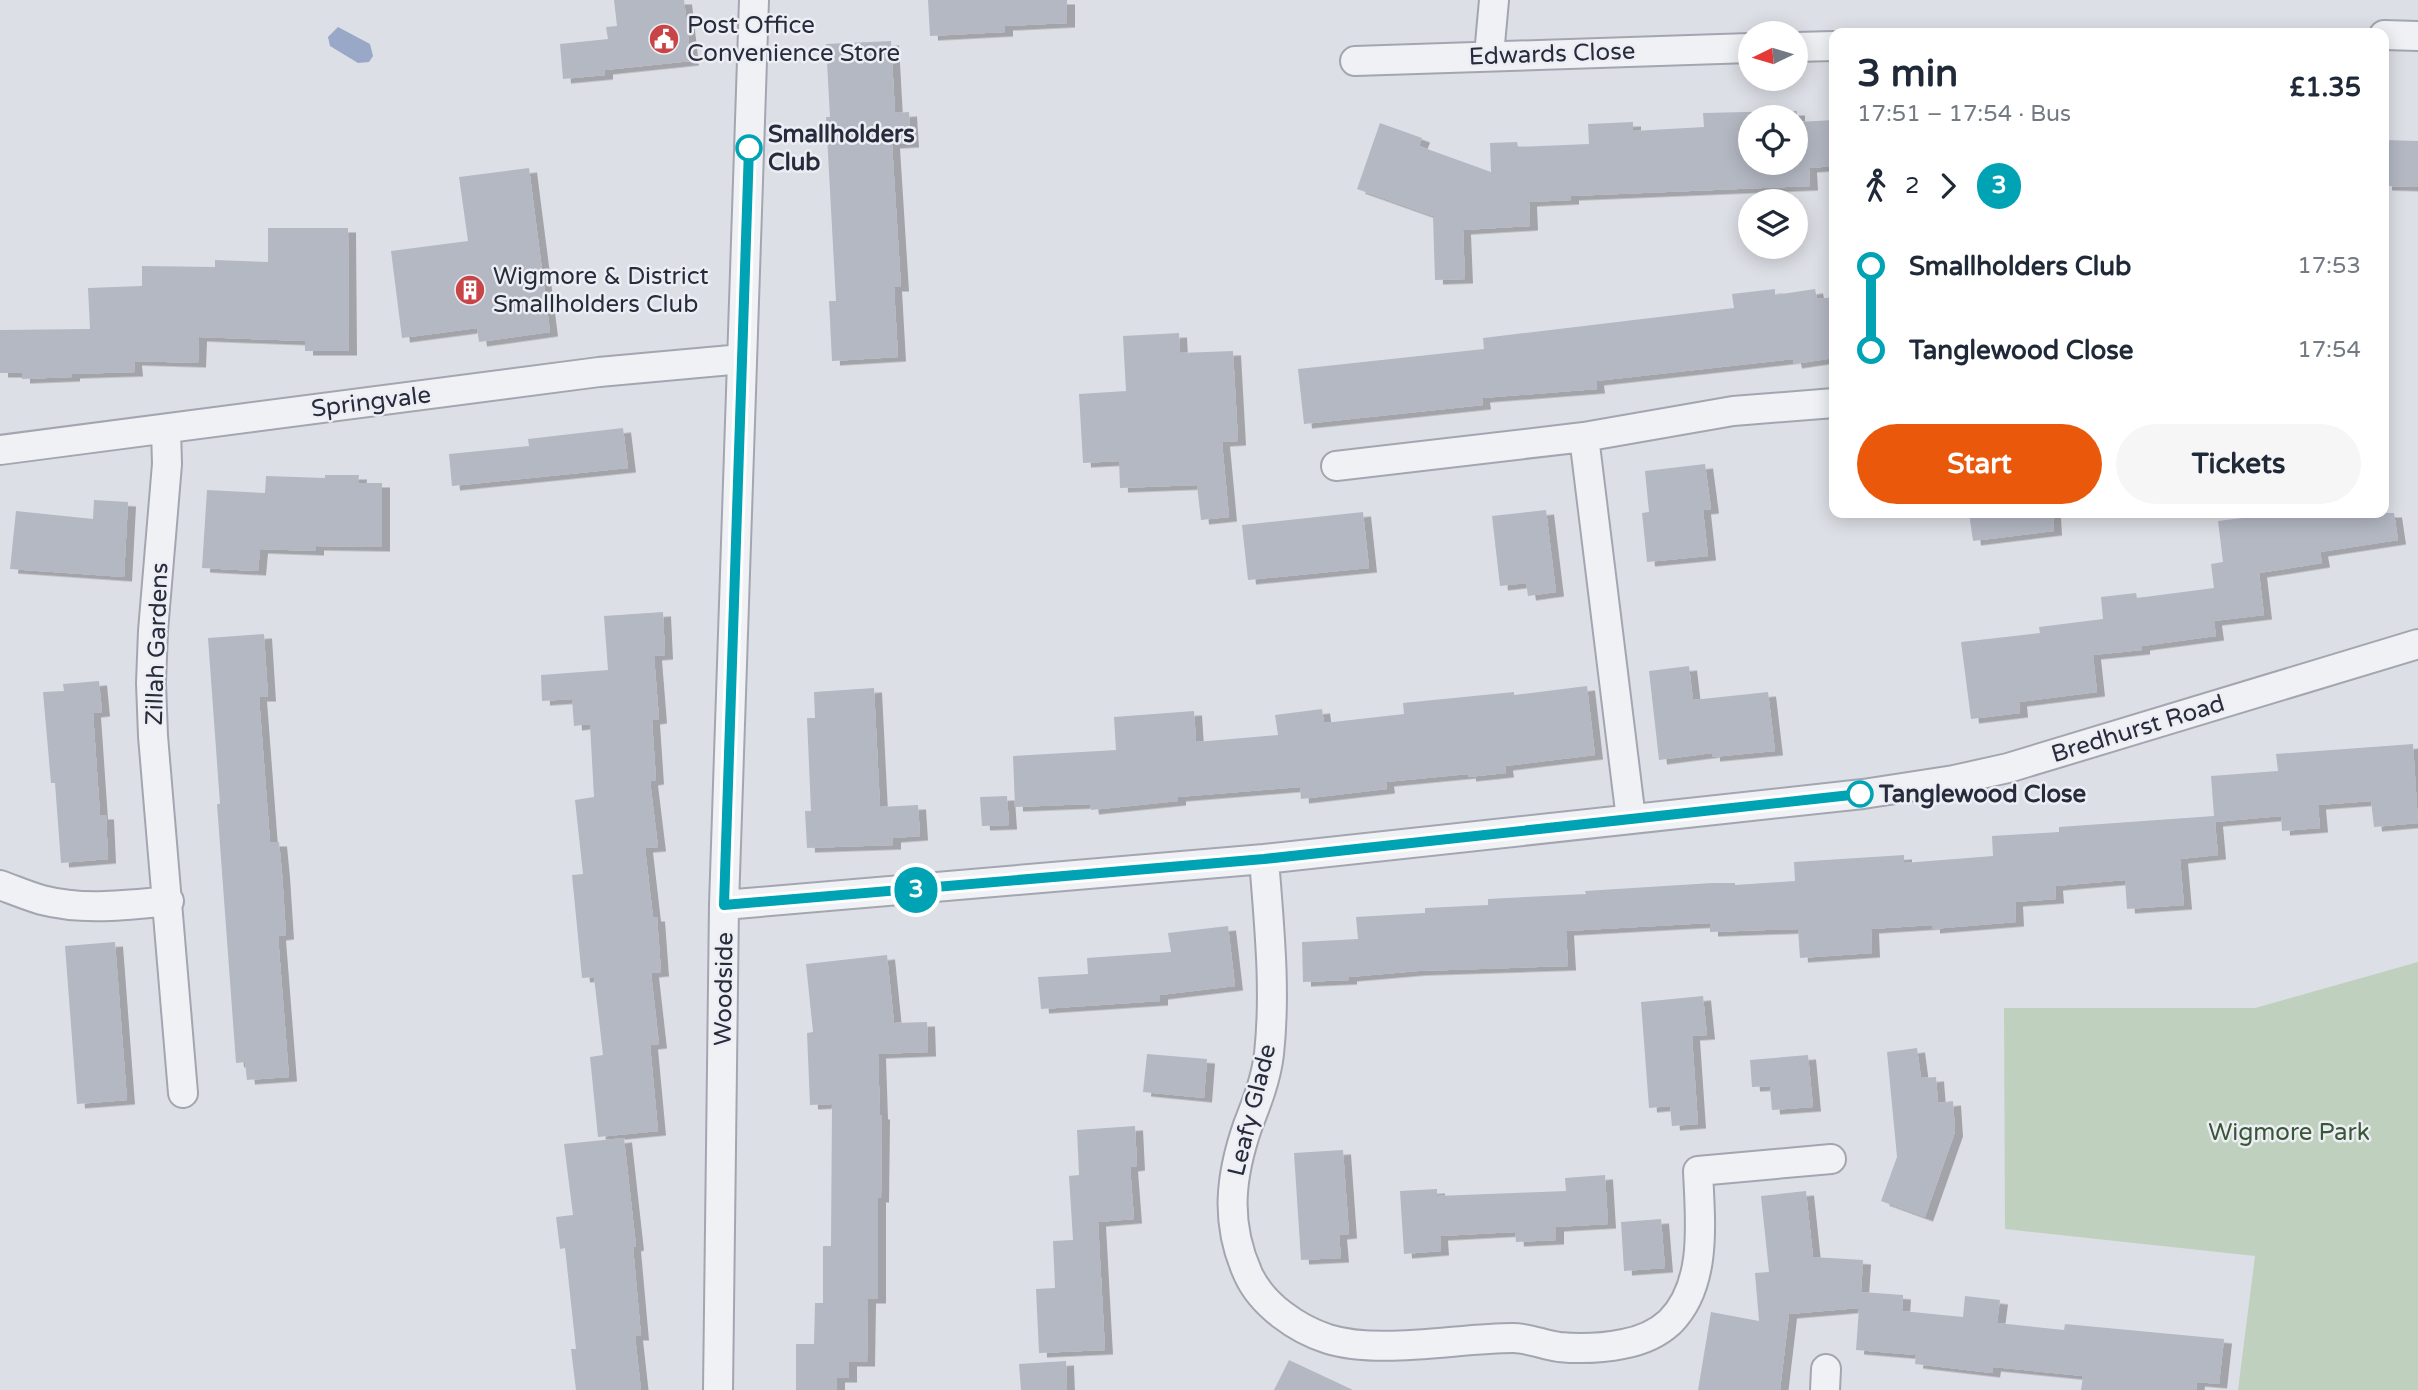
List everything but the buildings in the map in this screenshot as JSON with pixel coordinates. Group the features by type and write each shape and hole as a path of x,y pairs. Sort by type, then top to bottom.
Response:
{"street":[{"name":"Woodside","path":"718,1390 724,905 754,0"},
{"path":"1489,55 1494,0"},
{"path":"2389,35 2418,36"},
{"path":"1808,47 1829,46"},
{"name":"Edwards Close","path":"1355,61 1738,48"},
{"name":"Springvale","path":"0,450 600,372 742,359"},
{"path":"1336,466 1584,437 1733,411 1829,403"},
{"name":"Zillah Gardens","path":"166,429 167,464 151,683 153,736 169,901 183,1093"},
{"path":"1584,437 1631,819"},
{"name":"Bredhurst Road","path":"724,905 1264,859 1863,794 1954,780 2008,768 2418,644"},
{"name":"Leafy Glade","path":"1264,859 1271,940 1272,1015 1268,1059 1261,1093 1233,1177 1232,1206 1237,1245 1249,1276 1263,1297 1307,1331 1366,1346 1516,1338 1560,1347 1599,1347 1624,1344 1651,1336 1668,1324 1683,1307 1693,1286 1700,1226 1698,1171 1831,1159"},
{"path":"0,886 42,900 75,905 101,907 169,901"}],"green space":[{"name":"Wigmore Park","path":"2418,962 2418,1390 2238,1390 2255,1256 2005,1229 2004,1008 2255,1008"}],"water":[{"path":"338,27 370,44 373,56 369,62 358,63 330,46 328,37"}],"bus line":[{"name":"3","path":"749,148 724,905 1264,859 1860,794"}],"place":[{"name":"Post Office Convenience Store","path":"664,39"},
{"name":"Smallholders Club","path":"749,148"},
{"name":"Wigmore & District Smallholders Club","path":"470,290"},
{"name":"Tanglewood Close","path":"1860,794"}]}
